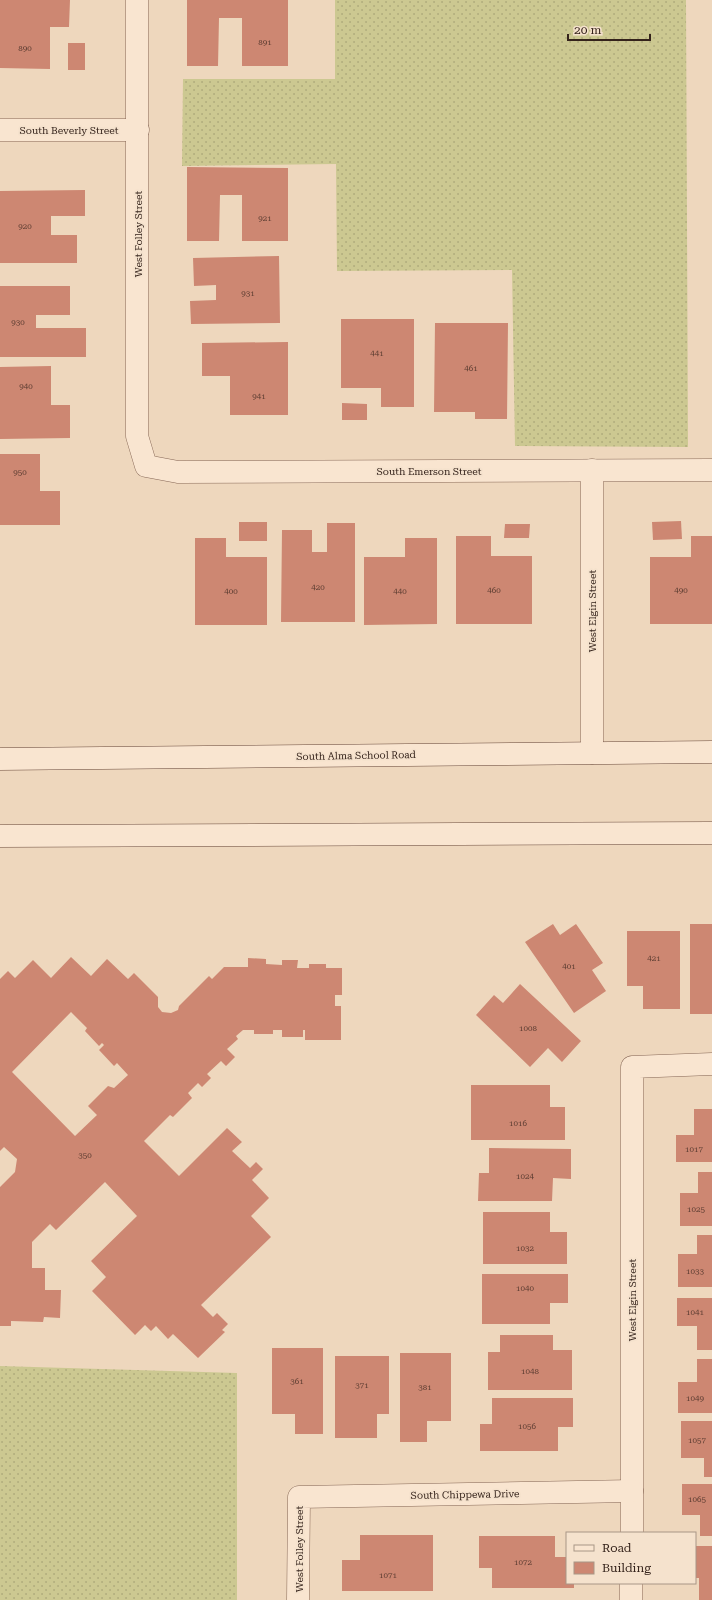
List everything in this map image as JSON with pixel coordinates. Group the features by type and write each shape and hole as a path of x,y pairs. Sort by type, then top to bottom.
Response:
{"street":[{"name":"West Folley Street","path":"138,0 137,436 146,466"},
{"name":"South Beverly Street","path":"0,130 138,130"},
{"name":"South Emerson Street","path":"146,466 178,472 712,470"},
{"name":"West Elgin Street","path":"592,470 592,753"},
{"name":"South Alma School Road","path":"0,759 712,752"},
{"path":"0,836 712,833"},
{"name":"West Elgin Street","path":"632,1532 632,1067 712,1064"},
{"name":"South Chippewa Drive","path":"299,1497 632,1490"},
{"name":"West Folley Street","path":"298,1600 299,1497"},
{"path":"631,1600 632,1584"}],"shaded area":[{"path":"335,0 686,0 688,447 515,446 512,270 337,271 336,164 182,166 183,79 335,79"},
{"path":"0,1366 237,1373 237,1600 0,1600"}],"building":[{"path":"0,0 70,0 69,27 50,27 50,69 0,68"},
{"path":"187,0 288,0 288,66 242,66 242,18 219,18 218,66 187,66"},
{"path":"68,43 85,43 85,70 68,70"},
{"path":"187,167 288,168 288,241 242,241 242,195 220,195 219,241 187,241"},
{"path":"85,190 85,216 51,216 51,235 77,235 77,263 0,263 0,191"},
{"path":"279,256 280,323 191,324 190,301 216,300 216,285 194,286 193,258"},
{"path":"0,286 70,286 70,315 36,315 36,328 86,328 86,357 0,357"},
{"path":"341,319 414,319 414,407 381,407 381,388 341,388"},
{"path":"435,323 508,323 507,419 475,419 475,412 434,412"},
{"path":"288,342 288,415 230,415 230,376 202,376 202,343"},
{"path":"51,366 51,405 70,405 70,438 0,439 0,367"},
{"path":"342,403 367,404 367,420 342,420"},
{"path":"0,454 40,454 40,491 60,491 60,525 0,525"},
{"path":"681,521 682,539 653,540 652,522"},
{"path":"239,522 267,522 267,541 239,541"},
{"path":"327,523 355,523 355,622 281,622 282,530 312,530 312,552 327,552"},
{"path":"505,524 530,524 529,538 504,538"},
{"path":"456,536 491,536 491,556 532,556 532,624 456,624"},
{"path":"691,536 712,536 712,624 650,624 650,557 691,557"},
{"path":"195,538 226,538 226,557 267,557 267,625 195,625"},
{"path":"405,538 437,538 437,624 364,625 364,557 405,557"},
{"path":"553,924 560,935 576,924 603,963 592,970 606,991 574,1013 525,942"},
{"path":"690,924 712,924 712,1014 690,1014"},
{"path":"627,931 680,931 680,1009 643,1009 643,986 627,986"},
{"path":"71,957 91,976 107,959 128,979 134,973 158,997 158,1007 162,1012 171,1013 178,1010 179,1006 209,976 212,979 224,967 248,967 248,958 266,959 266,964 282,965 282,960 298,960 297,968 309,968 309,964 326,964 326,968 342,968 342,995 335,995 335,1006 341,1006 341,1040 305,1040 305,1030 303,1030 303,1037 282,1037 282,1030 273,1030 273,1034 254,1034 254,1030 243,1030 236,1036 238,1039 227,1049 235,1057 226,1066 221,1061 207,1074 211,1078 202,1087 198,1083 188,1093 192,1098 173,1117 170,1115 144,1141 179,1176 227,1128 242,1142 232,1151 250,1168 256,1162 263,1169 252,1180 269,1198 251,1216 271,1237 201,1305 213,1317 217,1313 228,1324 222,1330 225,1332 198,1358 173,1334 168,1339 156,1326 151,1331 145,1325 135,1335 92,1291 106,1277 91,1261 137,1216 105,1182 56,1230 50,1224 32,1242 32,1268 45,1268 45,1290 61,1290 60,1318 44,1317 43,1322 11,1321 11,1326 0,1326 0,1187 15,1172 17,1159 4,1147 0,1151 0,979 8,971 15,978 33,960 51,978","holes":["71,1012 87,1028 85,1031 99,1046 102,1043 104,1045 99,1050 114,1066 117,1063 128,1075 114,1088 108,1086 88,1106 97,1115 75,1136 12,1072"]},
{"path":"520,984 581,1041 562,1062 548,1048 530,1067 476,1015 494,995 503,1003"},
{"path":"471,1085 550,1085 550,1107 565,1107 565,1140 471,1140"},
{"path":"694,1109 712,1109 712,1162 676,1162 676,1135 694,1135"},
{"path":"489,1148 571,1149 571,1179 553,1178 552,1201 478,1201 479,1173 489,1173"},
{"path":"698,1172 712,1172 712,1226 680,1226 680,1193 698,1193"},
{"path":"483,1212 550,1212 550,1232 567,1232 567,1264 483,1264"},
{"path":"697,1235 712,1235 712,1287 678,1287 678,1254 697,1254"},
{"path":"482,1274 568,1274 568,1303 550,1303 550,1324 482,1324"},
{"path":"677,1298 712,1298 712,1350 697,1350 697,1326 677,1326"},
{"path":"500,1335 553,1335 553,1350 572,1350 572,1390 488,1390 488,1352 500,1352"},
{"path":"272,1348 323,1348 323,1434 295,1434 295,1414 272,1414"},
{"path":"400,1353 451,1353 451,1421 427,1421 427,1442 400,1442"},
{"path":"335,1356 389,1356 389,1414 377,1414 377,1438 335,1438"},
{"path":"697,1359 712,1359 712,1413 678,1413 678,1382 697,1382"},
{"path":"492,1398 573,1398 573,1427 558,1427 558,1451 480,1451 480,1424 492,1424"},
{"path":"681,1421 712,1421 712,1477 704,1477 704,1458 681,1458"},
{"path":"682,1484 712,1484 712,1536 700,1536 700,1515 682,1515"},
{"path":"360,1535 433,1535 433,1591 342,1591 342,1560 360,1560"},
{"path":"479,1536 555,1536 555,1557 566,1557 566,1584 574,1584 574,1588 492,1588 492,1568 479,1568"},
{"path":"696,1546 712,1546 712,1600 699,1600 699,1578 696,1578"}]}
